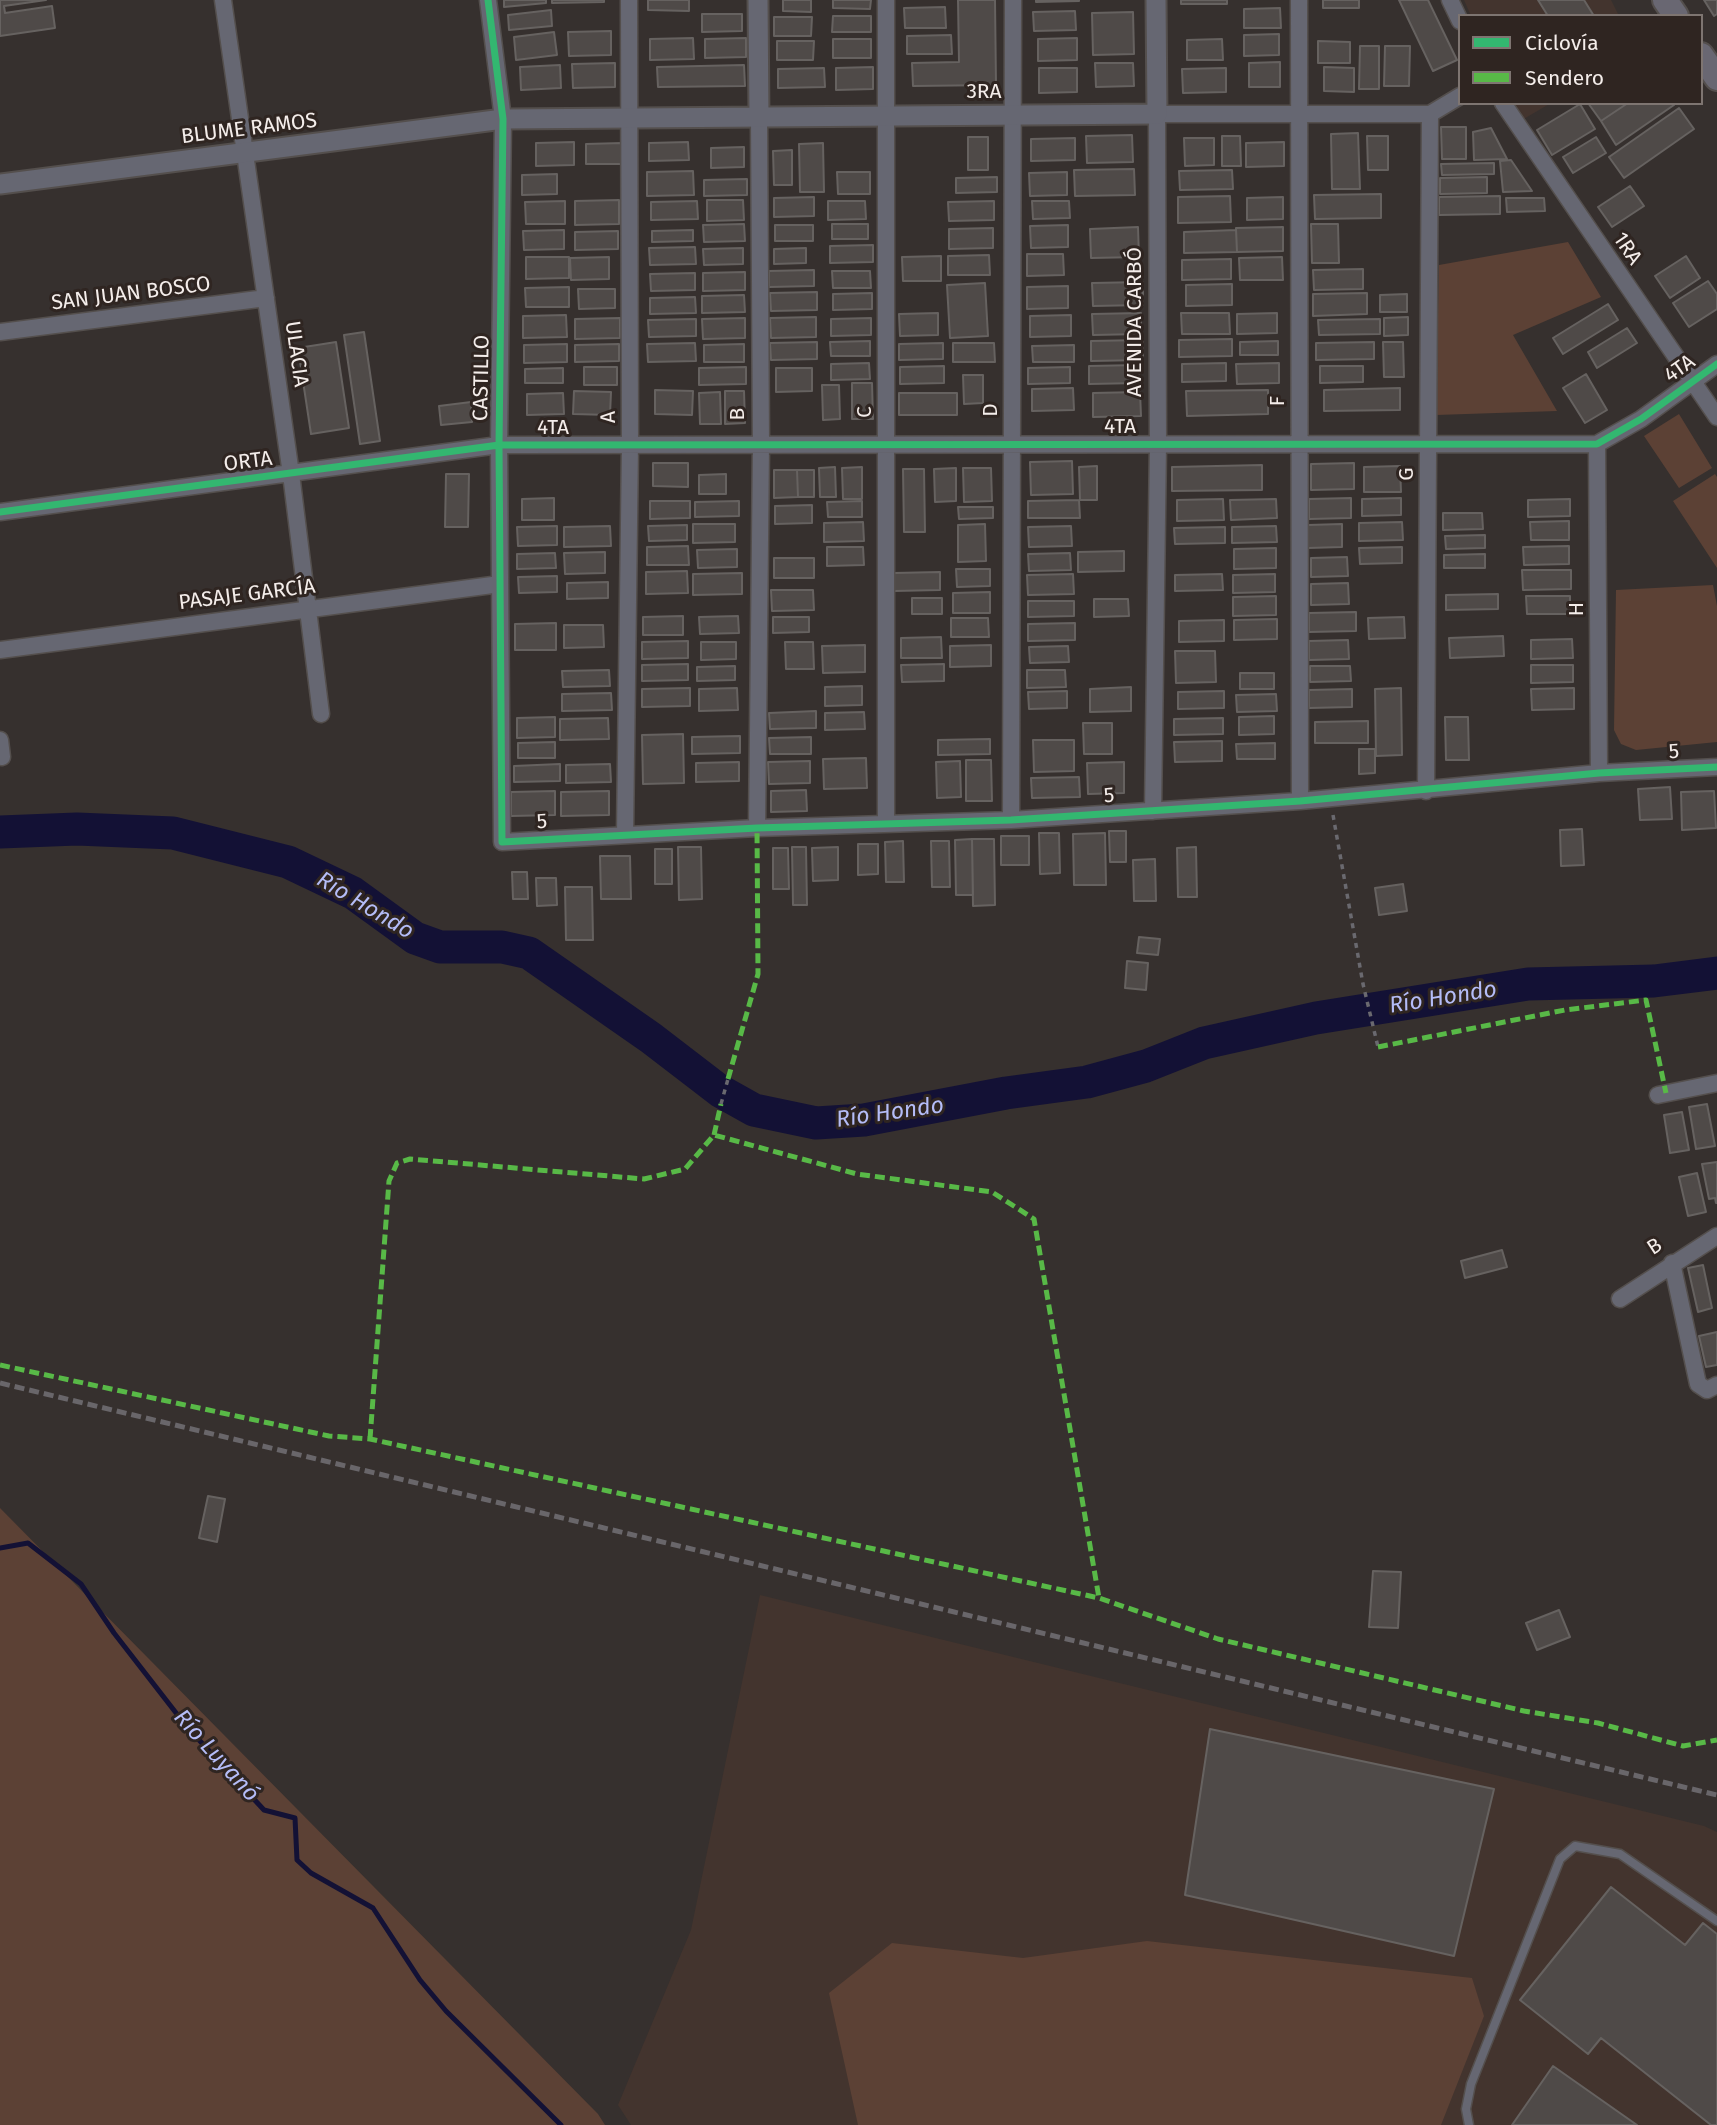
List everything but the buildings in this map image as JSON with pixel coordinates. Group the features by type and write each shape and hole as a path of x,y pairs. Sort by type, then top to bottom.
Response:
{"main road":[{"path":"1703,58 1717,78"}],"street":[{"name":"ULACIA","path":"223,0 267,298 321,714"},
{"name":"CASTILLO","path":"488,0 503,119 499,445 502,842"},
{"name":"A","path":"625,834 631,445 627,118 629,0"},
{"name":"B","path":"757,828 761,445 758,0"},
{"name":"C","path":"886,0 886,824"},
{"name":"D","path":"1011,820 1013,0"},
{"name":"AVENIDA CARBÓ","path":"1153,811 1158,444 1156,0"},
{"name":"F","path":"1300,0 1300,802"},
{"path":"1450,0 1458,17"},
{"path":"1430,114 1458,97"},
{"name":"1RA","path":"1504,105 1717,417"},
{"name":"3RA","path":"503,119 1430,114"},
{"name":"G","path":"1426,792 1430,114"},
{"name":"BLUME RAMOS","path":"0,184 503,119"},
{"name":"SAN JUAN BOSCO","path":"0,332 267,298"},
{"name":"4TA","path":"499,445 1597,444 1640,419 1717,365"},
{"name":"H","path":"1597,444 1599,773"},
{"name":"ORTA","path":"0,512 499,445"},
{"name":"PASAJE GARCÍA","path":"0,650 500,584"},
{"path":"0,740 2,757"},
{"name":"5","path":"502,842 757,828 1011,820 1300,802 1426,792 1599,773 1717,767"},
{"path":"1658,1095 1717,1083"},
{"name":"B","path":"1620,1299 1717,1236"},
{"path":"1672,1263 1698,1384 1707,1390 1717,1385"}],"lane":[{"path":"1469,2125 1466,2109 1471,2084 1560,1859 1575,1846 1620,1854 1717,1921"}],"path":[{"path":"1330,799 1363,985 1378,1047"},
{"path":"721,1104 728,1079"}],"shaded area":[{"path":"1464,0 1611,0 1618,14 1470,14"},
{"path":"1515,105 1548,105 1522,120"},
{"path":"1568,242 1601,297 1513,335 1557,411 1436,415 1439,265"},
{"path":"1679,414 1712,468 1679,488 1644,436"},
{"path":"1715,474 1717,477 1717,568 1673,501"},
{"path":"1713,585 1717,606 1717,742 1636,750 1621,744 1614,730 1616,590"},
{"path":"0,1508 598,2114 605,2125 0,2125"},
{"path":"760,1595 1704,1826 1717,1832 1717,2125 631,2125 618,2105 691,1930"},
{"path":"1147,1941 1472,1978 1484,2016 1441,2125 858,2125 829,1993 892,1943 1023,1958"}],"waterway":[{"name":"Río Hondo","path":"0,832 77,829 173,833 288,862 353,893 415,938 440,947 502,947 529,953 651,1038 720,1091 754,1110 816,1123 864,1120 1006,1093 1087,1082 1146,1066 1204,1043 1316,1018 1528,984 1654,981 1717,973"},
{"name":"Río Luyanó","path":"0,1548 28,1543 81,1584 114,1633 187,1727 264,1810 295,1818 297,1860 311,1873 373,1908 420,1980 446,2011 561,2125"}],"railway":[{"path":"0,1383 1717,1795"}],"marked path":[{"path":"728,1079 758,974 757,828"},
{"path":"1378,1047 1565,1010 1646,1000 1666,1093"},
{"path":"714,1135 721,1104"},
{"path":"370,1439 389,1181 397,1163 410,1159 644,1179 685,1169 714,1135 857,1174 992,1192 1034,1219 1099,1598"},
{"path":"0,1365 329,1436 370,1439 1099,1598 1218,1639 1524,1711 1598,1723 1683,1746 1717,1740"}],"cycle path":[{"path":"488,0 503,119 499,445 502,842 757,828 1011,820 1300,801 1599,773 1717,767"},
{"path":"0,512 499,445 1597,444 1641,419 1717,364"}]}
